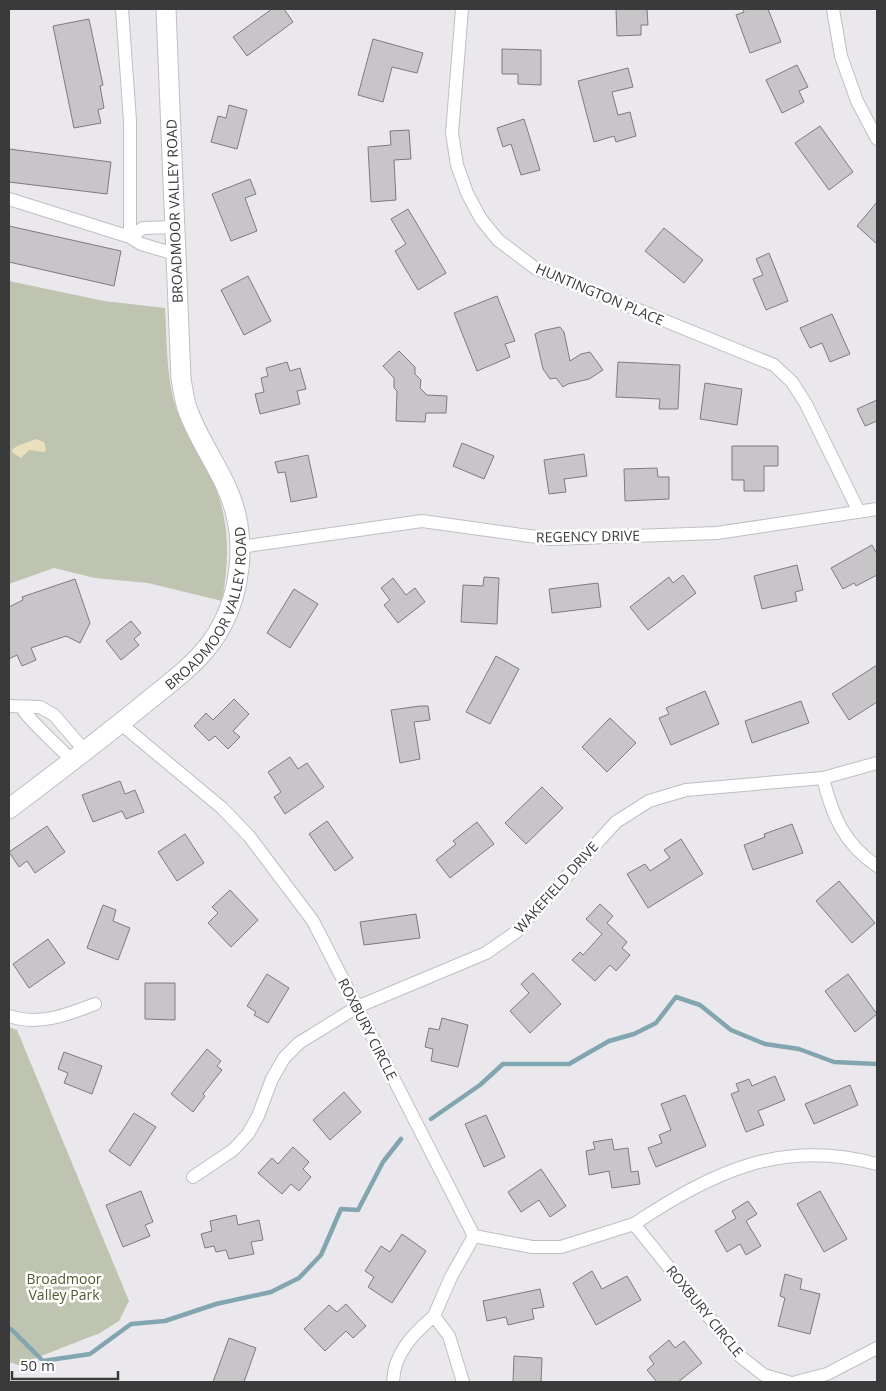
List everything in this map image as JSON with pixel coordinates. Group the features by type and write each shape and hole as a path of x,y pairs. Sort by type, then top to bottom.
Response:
{"street":[{"path":"122,9 130,121 130,237"},
{"name":"BROADMOOR VALLEY ROAD","path":"9,809 120,724 188,668 210,643 226,613 238,580 240,547 236,516 228,487 188,409 181,379 166,9"},
{"name":"HUNTINGTON PLACE","path":"462,9 452,133 457,165 467,193 481,219 498,240 535,268 774,365 792,382 806,404 859,512"},
{"path":"833,9 841,56 856,102 877,139"},
{"path":"9,199 130,237 141,244 175,254"},
{"path":"130,237 143,228 174,227"},
{"name":"REGENCY DRIVE","path":"240,547 422,521 551,539 717,533 877,509"},
{"path":"15,706 78,756"},
{"path":"15,706 40,706 54,716 78,756"},
{"name":"ROXBURY CIRCLE","path":"120,724 222,808 249,836 312,921 474,1236"},
{"name":"WAKEFIELD DRIVE","path":"193,1177 233,1150 248,1134 258,1116 272,1079 284,1058 299,1043 357,1008 486,953 516,932 590,848 616,822 649,801 686,790 823,778 877,763"},
{"path":"823,778 831,810 839,826 860,853 877,866"},
{"path":"9,1016 19,1020 47,1020 67,1015 95,1004"},
{"path":"393,1382 394,1367 412,1334 434,1316 451,1278 474,1236 532,1247 561,1247 634,1224 674,1198 739,1167 772,1157 809,1155 855,1158 877,1164"},
{"name":"ROXBURY CIRCLE","path":"634,1224 741,1357 764,1375 788,1382"},
{"path":"434,1316 449,1336 463,1382"},
{"path":"796,1382 827,1374 877,1348"}],"green space":[{"path":"9,281 104,301 165,308 168,362 174,401 178,414 217,490 225,521 227,553 222,601 148,583 95,578 54,568 9,584"},
{"name":"Broadmoor Valley Park","path":"9,1027 17,1030 129,1301 119,1321 100,1333 18,1365 9,1362"}],"sand":[{"path":"36,439 44,442 45,452 29,450 21,458 13,453 12,450 17,446"}],"building":[{"path":"272,9 284,9 293,22 247,56 233,37"},
{"path":"616,9 647,9 648,25 641,25 641,35 617,36"},
{"path":"743,9 768,9 781,42 750,53 736,15 744,12"},
{"path":"89,19 103,85 100,86 104,108 98,110 101,123 74,128 53,26"},
{"path":"373,39 423,53 417,73 392,67 383,102 358,95"},
{"path":"502,49 541,50 541,85 518,84 518,74 502,74"},
{"path":"797,65 808,87 799,91 804,102 782,113 766,80"},
{"path":"628,68 633,87 612,92 618,115 630,112 636,136 616,142 614,136 594,142 578,81"},
{"path":"229,105 247,110 237,149 211,142 218,116 226,118"},
{"path":"524,119 540,170 521,175 511,144 503,147 497,128"},
{"path":"820,126 853,172 829,190 795,143"},
{"path":"409,130 411,159 394,160 396,200 371,202 368,147 391,145 390,131"},
{"path":"9,149 111,162 107,194 9,182"},
{"path":"250,179 256,194 245,198 257,231 231,241 212,194"},
{"path":"877,202 877,244 857,226"},
{"path":"408,209 446,273 418,290 395,251 406,244 391,219"},
{"path":"9,226 121,251 114,286 9,262"},
{"path":"664,228 703,260 684,283 645,251"},
{"path":"769,253 788,301 766,310 753,279 763,275 756,259"},
{"path":"248,276 271,321 244,335 221,290"},
{"path":"497,296 515,341 505,344 510,357 477,371 454,313"},
{"path":"832,314 850,354 830,362 822,343 810,348 800,328"},
{"path":"560,327 564,332 570,361 581,354 590,352 603,370 589,379 563,387 556,378 550,379 543,369 535,334"},
{"path":"399,351 415,367 415,374 421,380 420,388 427,395 447,396 446,413 426,413 425,422 396,421 397,391 394,388 394,378 383,366"},
{"path":"287,362 290,371 300,368 306,389 297,391 300,404 260,414 255,394 264,392 261,378 268,376 266,368"},
{"path":"618,362 680,365 678,409 659,409 660,399 616,397"},
{"path":"705,383 742,389 737,425 700,419"},
{"path":"877,400 877,421 865,426 857,409"},
{"path":"462,443 494,456 484,479 453,466"},
{"path":"732,446 778,446 778,466 764,466 764,491 744,491 744,480 732,480"},
{"path":"584,454 587,476 564,479 566,492 549,494 544,460"},
{"path":"308,455 317,497 291,502 285,472 278,473 275,462"},
{"path":"657,468 658,477 669,477 669,499 625,501 624,469"},
{"path":"872,545 877,554 877,575 856,586 854,583 843,589 831,568"},
{"path":"797,565 803,590 795,592 797,601 762,609 754,576"},
{"path":"683,575 696,593 648,630 630,607 669,577 673,583"},
{"path":"484,577 499,578 497,624 461,622 463,585 483,586"},
{"path":"393,578 406,595 415,588 425,602 398,623 384,605 390,600 381,588"},
{"path":"75,579 90,623 80,643 66,636 31,648 36,660 22,666 17,655 9,659 9,607 23,600 22,597"},
{"path":"598,583 601,607 552,613 549,589"},
{"path":"294,589 318,604 290,648 267,633"},
{"path":"131,621 141,633 134,639 139,645 121,660 106,641"},
{"path":"496,656 519,669 490,724 466,712"},
{"path":"877,665 877,702 849,720 832,694"},
{"path":"705,691 719,724 671,745 659,718 669,714 666,708"},
{"path":"234,699 249,714 233,731 240,737 228,749 215,736 209,741 194,726 206,713 213,720"},
{"path":"801,701 809,723 752,743 745,721"},
{"path":"428,706 430,720 414,722 420,759 400,763 391,710"},
{"path":"610,718 636,743 607,772 582,747"},
{"path":"290,757 298,769 307,763 324,787 285,814 274,797 281,792 268,772"},
{"path":"120,781 125,794 135,790 144,812 126,819 122,811 93,822 82,795"},
{"path":"542,787 563,808 526,844 505,823"},
{"path":"327,821 353,858 335,871 309,834"},
{"path":"477,822 494,844 450,878 436,860 456,844 453,841"},
{"path":"792,824 803,853 753,870 744,845 765,837 764,834"},
{"path":"47,826 65,852 35,873 27,861 19,867 9,852"},
{"path":"185,834 204,863 177,881 158,852"},
{"path":"681,839 703,874 648,908 627,874 645,864 650,871 670,858 664,850"},
{"path":"839,881 875,923 852,943 816,901"},
{"path":"230,890 258,920 231,947 208,923 218,913 212,907"},
{"path":"600,904 613,916 607,923 627,942 622,948 630,955 616,971 610,965 595,981 572,960 580,952 583,955 602,934 586,919"},
{"path":"103,905 116,910 113,921 130,928 118,960 87,948"},
{"path":"416,914 420,938 364,945 360,922"},
{"path":"48,939 65,963 29,988 13,964"},
{"path":"533,973 561,1004 530,1033 510,1011 529,993 521,984"},
{"path":"267,974 289,988 268,1023 254,1015 256,1012 247,1006"},
{"path":"848,974 877,1014 855,1032 825,991"},
{"path":"145,983 175,983 175,1020 145,1019"},
{"path":"442,1018 468,1025 458,1067 431,1061 433,1049 425,1047 429,1028 439,1030"},
{"path":"207,1049 221,1061 217,1066 222,1070 203,1094 205,1096 193,1112 171,1094"},
{"path":"64,1052 102,1066 92,1094 64,1083 68,1073 58,1069"},
{"path":"775,1076 785,1100 758,1111 764,1125 746,1132 731,1094 739,1091 736,1084 749,1079 752,1086"},
{"path":"850,1085 858,1105 814,1124 805,1104"},
{"path":"344,1092 361,1112 330,1140 313,1120"},
{"path":"685,1095 706,1146 656,1167 648,1148 662,1143 659,1135 671,1130 661,1104"},
{"path":"134,1113 156,1127 130,1166 109,1151"},
{"path":"486,1115 505,1157 484,1167 465,1124"},
{"path":"612,1139 614,1150 628,1148 631,1172 638,1171 640,1184 612,1188 609,1171 589,1175 586,1151 595,1149 593,1142"},
{"path":"293,1147 309,1162 303,1169 311,1177 299,1191 291,1184 282,1194 258,1173 272,1158 278,1164"},
{"path":"541,1169 566,1206 550,1217 539,1200 521,1212 508,1192"},
{"path":"141,1191 153,1222 145,1225 150,1236 123,1247 106,1205"},
{"path":"820,1191 847,1239 824,1252 797,1204"},
{"path":"748,1201 757,1214 746,1221 761,1246 746,1255 740,1244 727,1252 715,1231 736,1218 732,1211"},
{"path":"236,1215 238,1225 259,1220 263,1240 251,1242 254,1254 229,1259 226,1250 216,1252 214,1246 205,1248 201,1234 212,1231 210,1221"},
{"path":"402,1234 426,1251 392,1303 368,1287 374,1277 365,1271 381,1246 390,1252"},
{"path":"592,1271 602,1289 627,1276 641,1300 596,1325 573,1283"},
{"path":"785,1274 802,1279 800,1289 820,1294 810,1334 778,1326 785,1298 780,1296"},
{"path":"540,1289 544,1307 532,1309 534,1319 508,1325 506,1317 487,1321 483,1301"},
{"path":"346,1304 366,1326 353,1338 346,1331 325,1351 304,1329 329,1305 337,1312"},
{"path":"229,1338 256,1348 244,1382 213,1382"},
{"path":"669,1340 675,1348 684,1341 702,1363 678,1382 657,1382 647,1370 654,1364 649,1357"},
{"path":"514,1356 542,1358 541,1382 513,1382"}],"waterway":[{"path":"431,1119 480,1085 503,1064 569,1064 609,1041 634,1034 656,1023 676,997 700,1005 731,1030 765,1044 799,1049 834,1062 877,1064"},
{"path":"9,1330 11,1329 43,1361 90,1354 131,1324 165,1321 216,1304 271,1292 299,1278 321,1255 341,1209 358,1210 383,1162 401,1139"}]}
